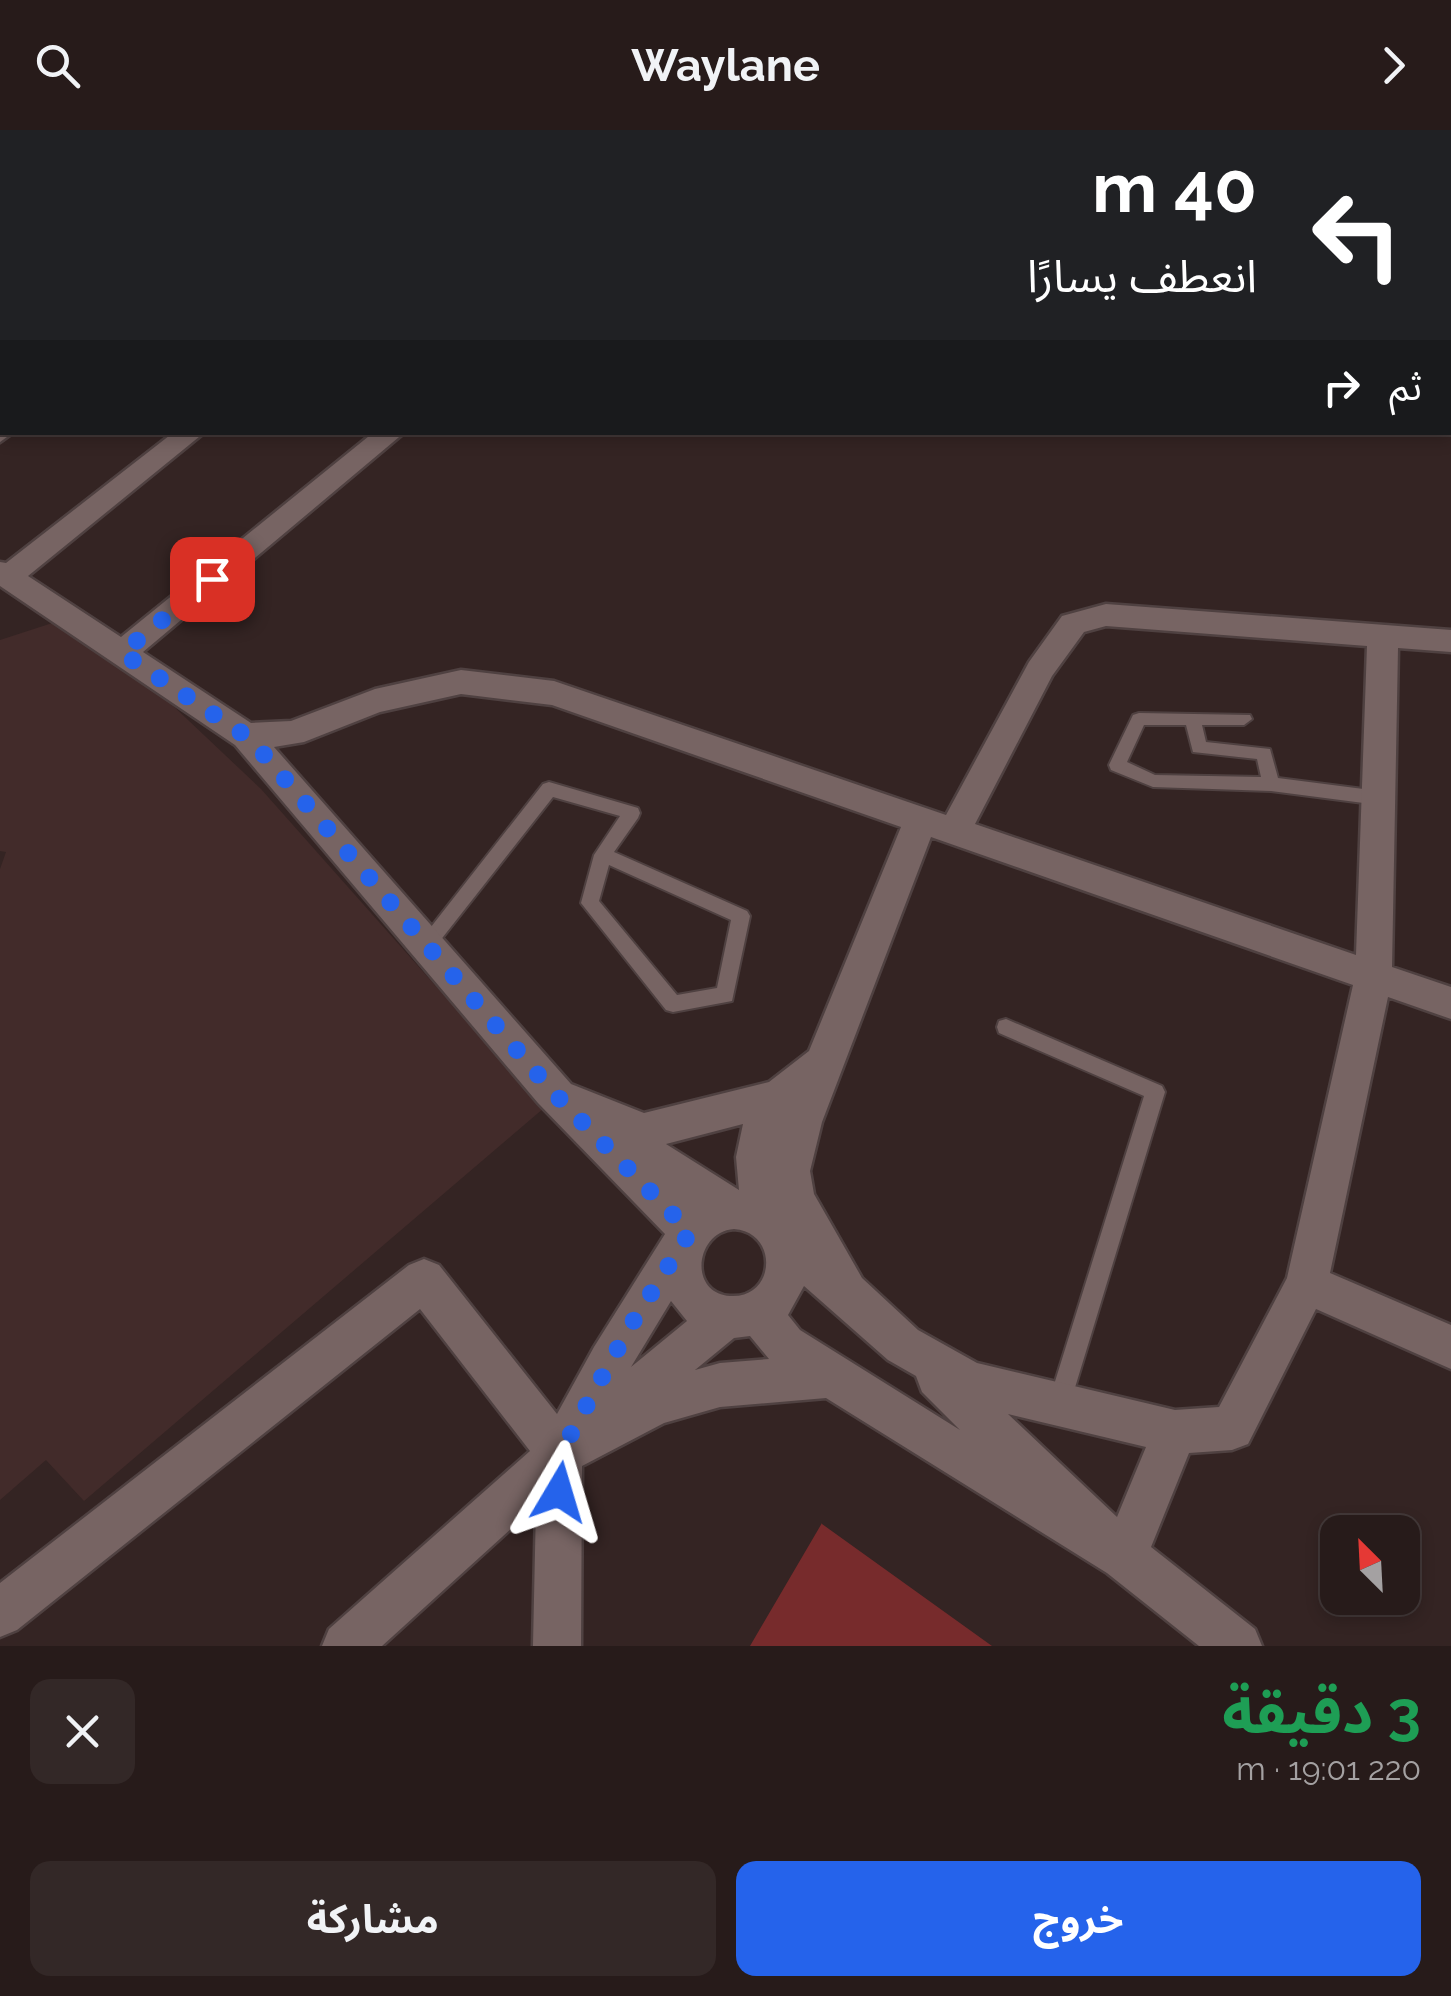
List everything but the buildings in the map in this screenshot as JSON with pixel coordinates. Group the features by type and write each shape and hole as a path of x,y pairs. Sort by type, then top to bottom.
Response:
{"street":[{"path":"188,435 4,574 246,736 550,1088 690,1232"},
{"path":"122,653 388,435"},
{"path":"852,1297 817,1240 790,1180 800,1130 823,1062 937,827 1073,624 1106,616 1451,641"},
{"path":"902,1344 970,1383 1175,1432 1232,1428 1308,1284 1374,976 1383,636"},
{"path":"246,736 293,733 375,701 461,682 554,694 1451,1004"},
{"path":"346,1646 560,1454 742,1314 771,1302 788,1276 777,1233 754,1175 762,1117 778,1097 823,1062"},
{"path":"550,1088 643,1132 778,1097"},
{"path":"550,1088 728,1209"},
{"path":"557,1646 560,1454 629,1328 690,1232 707,1216 728,1209 752,1212 852,1297 1124,1556 1238,1646"},
{"path":"690,1232 682,1247 683,1284 708,1310 742,1314 831,1376 1124,1556"},
{"path":"0,1613 424,1280 560,1454"},
{"path":"1308,1284 1451,1347"},
{"path":"560,1454 657,1404 720,1386 831,1376"},
{"path":"1124,1556 1175,1432"}],"lane":[{"path":"1244,719 1138,719 1117,765 1154,781 1271,784 1379,798"},
{"path":"1193,719 1199,748 1264,753 1271,784"},
{"path":"426,946 549,789 632,813 603,856 590,903 673,1004 725,995 741,916 603,856"},
{"path":"1006,1027 1155,1092 1059,1404"}],"shaded area":[{"path":"77,615 261,789 544,1108 84,1501 46,1460 0,1500 0,869 6,852 0,851 0,640"},
{"path":"822,1524 992,1646 750,1646"}],"route":[{"path":"212,579 122,653 246,736 260,750 552,1091 690,1232 609,1362 560,1454 559,1492"}]}
